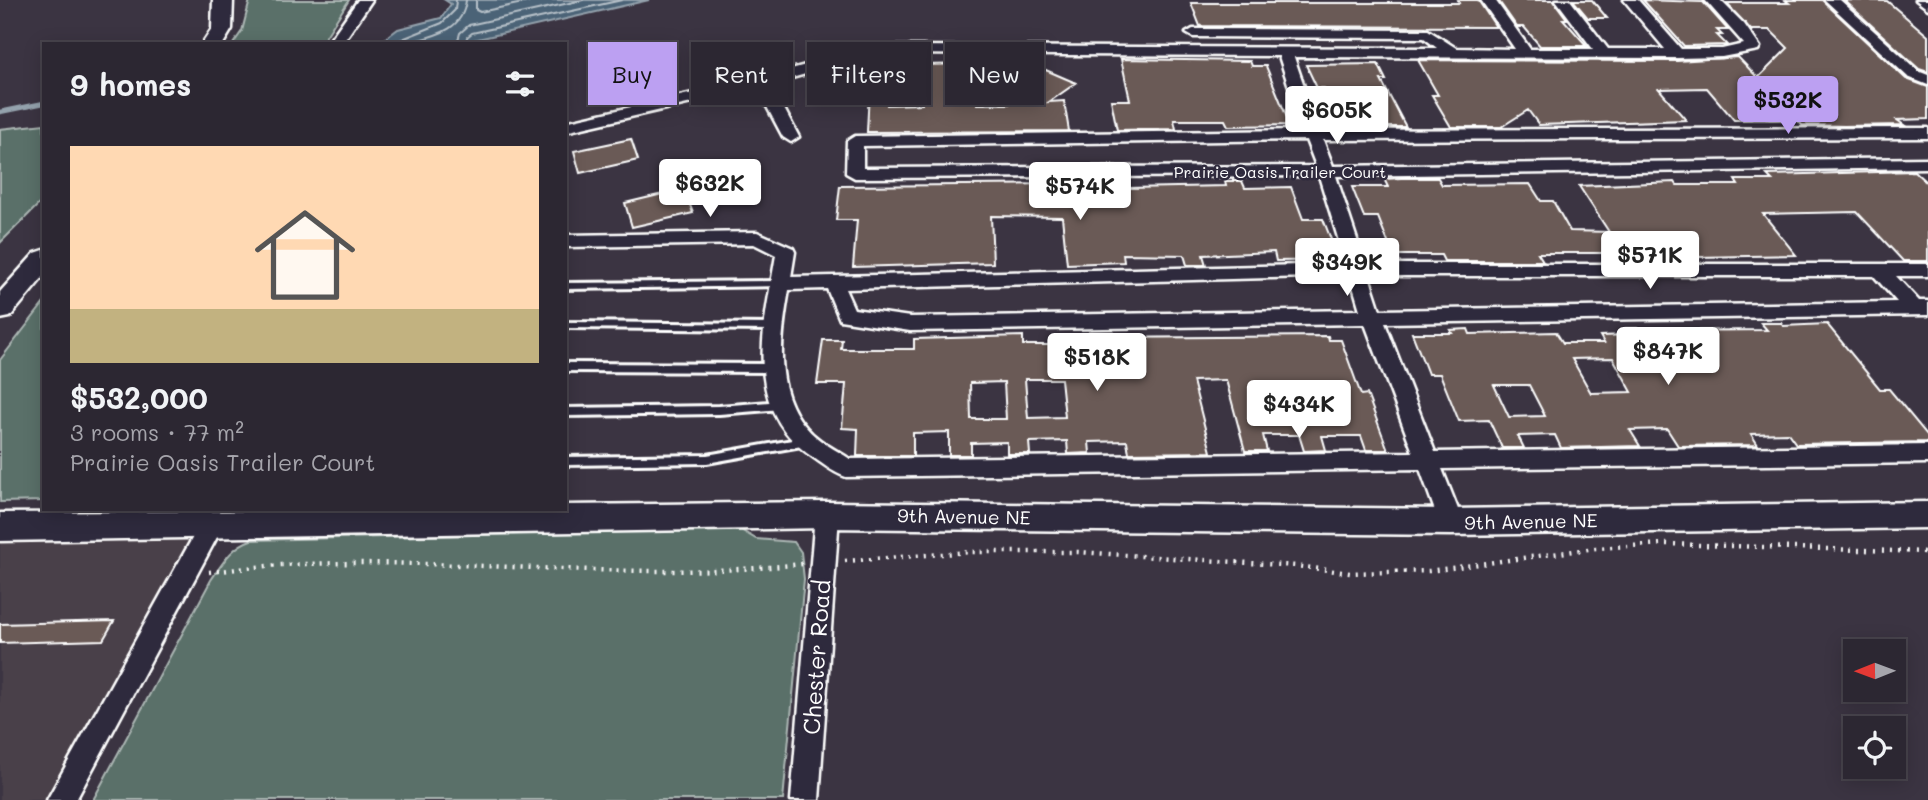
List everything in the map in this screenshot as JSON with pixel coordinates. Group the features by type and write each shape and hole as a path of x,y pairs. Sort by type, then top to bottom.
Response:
{"street":[{"path":"213,42 222,29 223,0"},
{"path":"335,42 365,0"},
{"path":"1488,0 1525,52"},
{"path":"1563,0 1604,54"},
{"path":"1631,0 1677,54"},
{"path":"793,73 873,50 1677,54 1722,53 1753,47 1739,27 1712,0"},
{"path":"1832,0 1913,74 1928,80"},
{"path":"1923,0 1928,5"},
{"path":"1193,33 1428,34 1451,52"},
{"path":"1285,51 1291,77 1360,270 1373,316 1451,522"},
{"path":"567,127 691,98"},
{"path":"774,105 791,138"},
{"path":"1760,132 1787,164"},
{"name":"Prairie Oasis Trailer Court","path":"1928,133 1313,135 855,141 855,173 1326,171 1928,163"},
{"path":"567,241 757,238 786,252 774,327 772,368 781,405 798,433 846,468 1928,454"},
{"path":"0,310 42,261"},
{"path":"782,284 1360,270 1928,270"},
{"path":"1879,270 1921,308"},
{"path":"833,282 847,315 910,324 1921,308"},
{"name":"9th Avenue NE","path":"0,527 216,516 827,515 1451,522 1928,515"},
{"name":"Chester Road","path":"805,800 827,515"},
{"path":"61,800 216,516"}],"lane":[{"path":"567,286 782,284"},
{"path":"567,325 774,327"},
{"path":"567,367 772,368"},
{"path":"567,412 719,410 781,405"},
{"path":"567,461 707,459 809,441"}],"path":[{"path":"183,577 237,568 283,565 473,565 667,572 737,571 970,552 1078,552 1284,565 1350,573 1429,571 1596,548 1664,544 1928,552"}],"shaded area":[{"path":"212,524 61,800 0,800 0,527"}],"green space":[{"path":"250,0 349,0 322,42 234,42 242,31"},
{"path":"42,124 42,201 0,243 0,129"},
{"path":"42,306 42,501 0,502 0,360"},
{"path":"739,529 756,539 794,542 801,552 804,579 783,800 93,800 211,580 228,556 251,540"}],"water":[{"path":"445,0 649,0 465,42 382,41 398,29 441,18 451,4"}],"building":[{"path":"1458,0 1478,0 1496,27 1200,26 1191,3 1459,3"},
{"path":"1498,0 1553,0 1567,19 1563,19 1587,46 1540,46 1524,27 1517,27"},
{"path":"1573,0 1592,0 1607,18 1588,18"},
{"path":"1643,0 1703,2 1728,30 1717,30 1722,35 1717,35 1727,45 1684,46"},
{"path":"1785,0 1822,0 1906,79 1928,87 1928,119 1897,120 1904,125 1844,126 1802,125 1797,120 1734,120 1707,88 1659,89 1686,120 1539,125 1528,110 1501,127 1451,127 1432,95 1438,95 1418,60 1677,61 1738,57 1758,78 1788,48 1770,30 1751,30 1726,3 1789,3"},
{"path":"1844,0 1887,1 1928,36 1928,72 1919,69"},
{"path":"1121,59 1250,61 1252,66 1266,66 1290,125 1228,126 1225,120 1174,120 1176,129 1117,130 1111,100 1130,100"},
{"path":"1378,64 1386,80 1381,80 1406,127 1339,127 1324,88 1317,88 1306,65"},
{"path":"931,65 945,65 945,105 1044,105 1044,69 1076,83 1049,102 1064,101 1069,131 867,132 868,105 931,105"},
{"path":"631,139 638,160 580,173 574,151"},
{"path":"1914,171 1928,184 1928,261 1903,261 1857,212 1763,214 1796,255 1697,257 1694,253 1538,253 1543,261 1444,261 1441,255 1393,255 1378,217 1364,217 1352,187 1388,187 1384,179 1401,178 1438,178 1442,185 1530,184 1541,201 1553,201 1570,231 1609,232 1579,186 1675,182 1677,185 1738,185 1735,180 1772,180 1767,175"},
{"path":"1127,180 1128,188 1226,186 1225,181 1242,181 1245,188 1291,187 1303,219 1323,219 1339,260 1276,261 1274,252 1203,255 1206,265 1187,265 1184,255 1123,254 1124,262 1067,264 1062,217 991,216 993,263 853,267 857,220 836,220 840,186 1074,184"},
{"path":"684,189 693,213 632,227 625,203"},
{"path":"1761,323 1781,323 1783,326 1827,324 1880,389 1889,389 1928,436 1928,442 1796,444 1788,433 1751,434 1758,445 1678,446 1667,429 1630,430 1640,446 1561,448 1555,435 1518,436 1524,448 1502,448 1489,420 1459,421 1440,374 1428,374 1412,333 1452,333 1450,330 1468,329 1470,334 1556,332 1563,343 1604,343 1600,336 1631,335 1626,328 1647,328 1649,331 1767,330","holes":["1613,358 1632,392 1591,393 1572,359","1494,385 1529,385 1545,416 1509,417"]},
{"path":"1023,336 1023,345 1093,345 1093,338 1328,336 1329,340 1341,340 1361,395 1367,394 1388,450 1366,450 1361,436 1322,436 1326,450 1304,451 1299,435 1263,435 1267,451 1245,451 1226,380 1193,381 1211,452 1129,453 1127,441 1089,442 1090,453 1068,454 1067,441 1029,442 1030,454 1007,454 1007,442 971,443 971,455 949,455 949,432 913,433 913,456 857,456 858,429 842,428 846,384 817,384 823,340 842,340 841,349 914,349 914,339","holes":["1025,379 1061,379 1065,417 1028,418","1004,382 1006,419 971,419 970,383"]},
{"path":"114,621 103,640 0,643 0,624"}],"waterway":[{"path":"0,112 42,103"}]}
